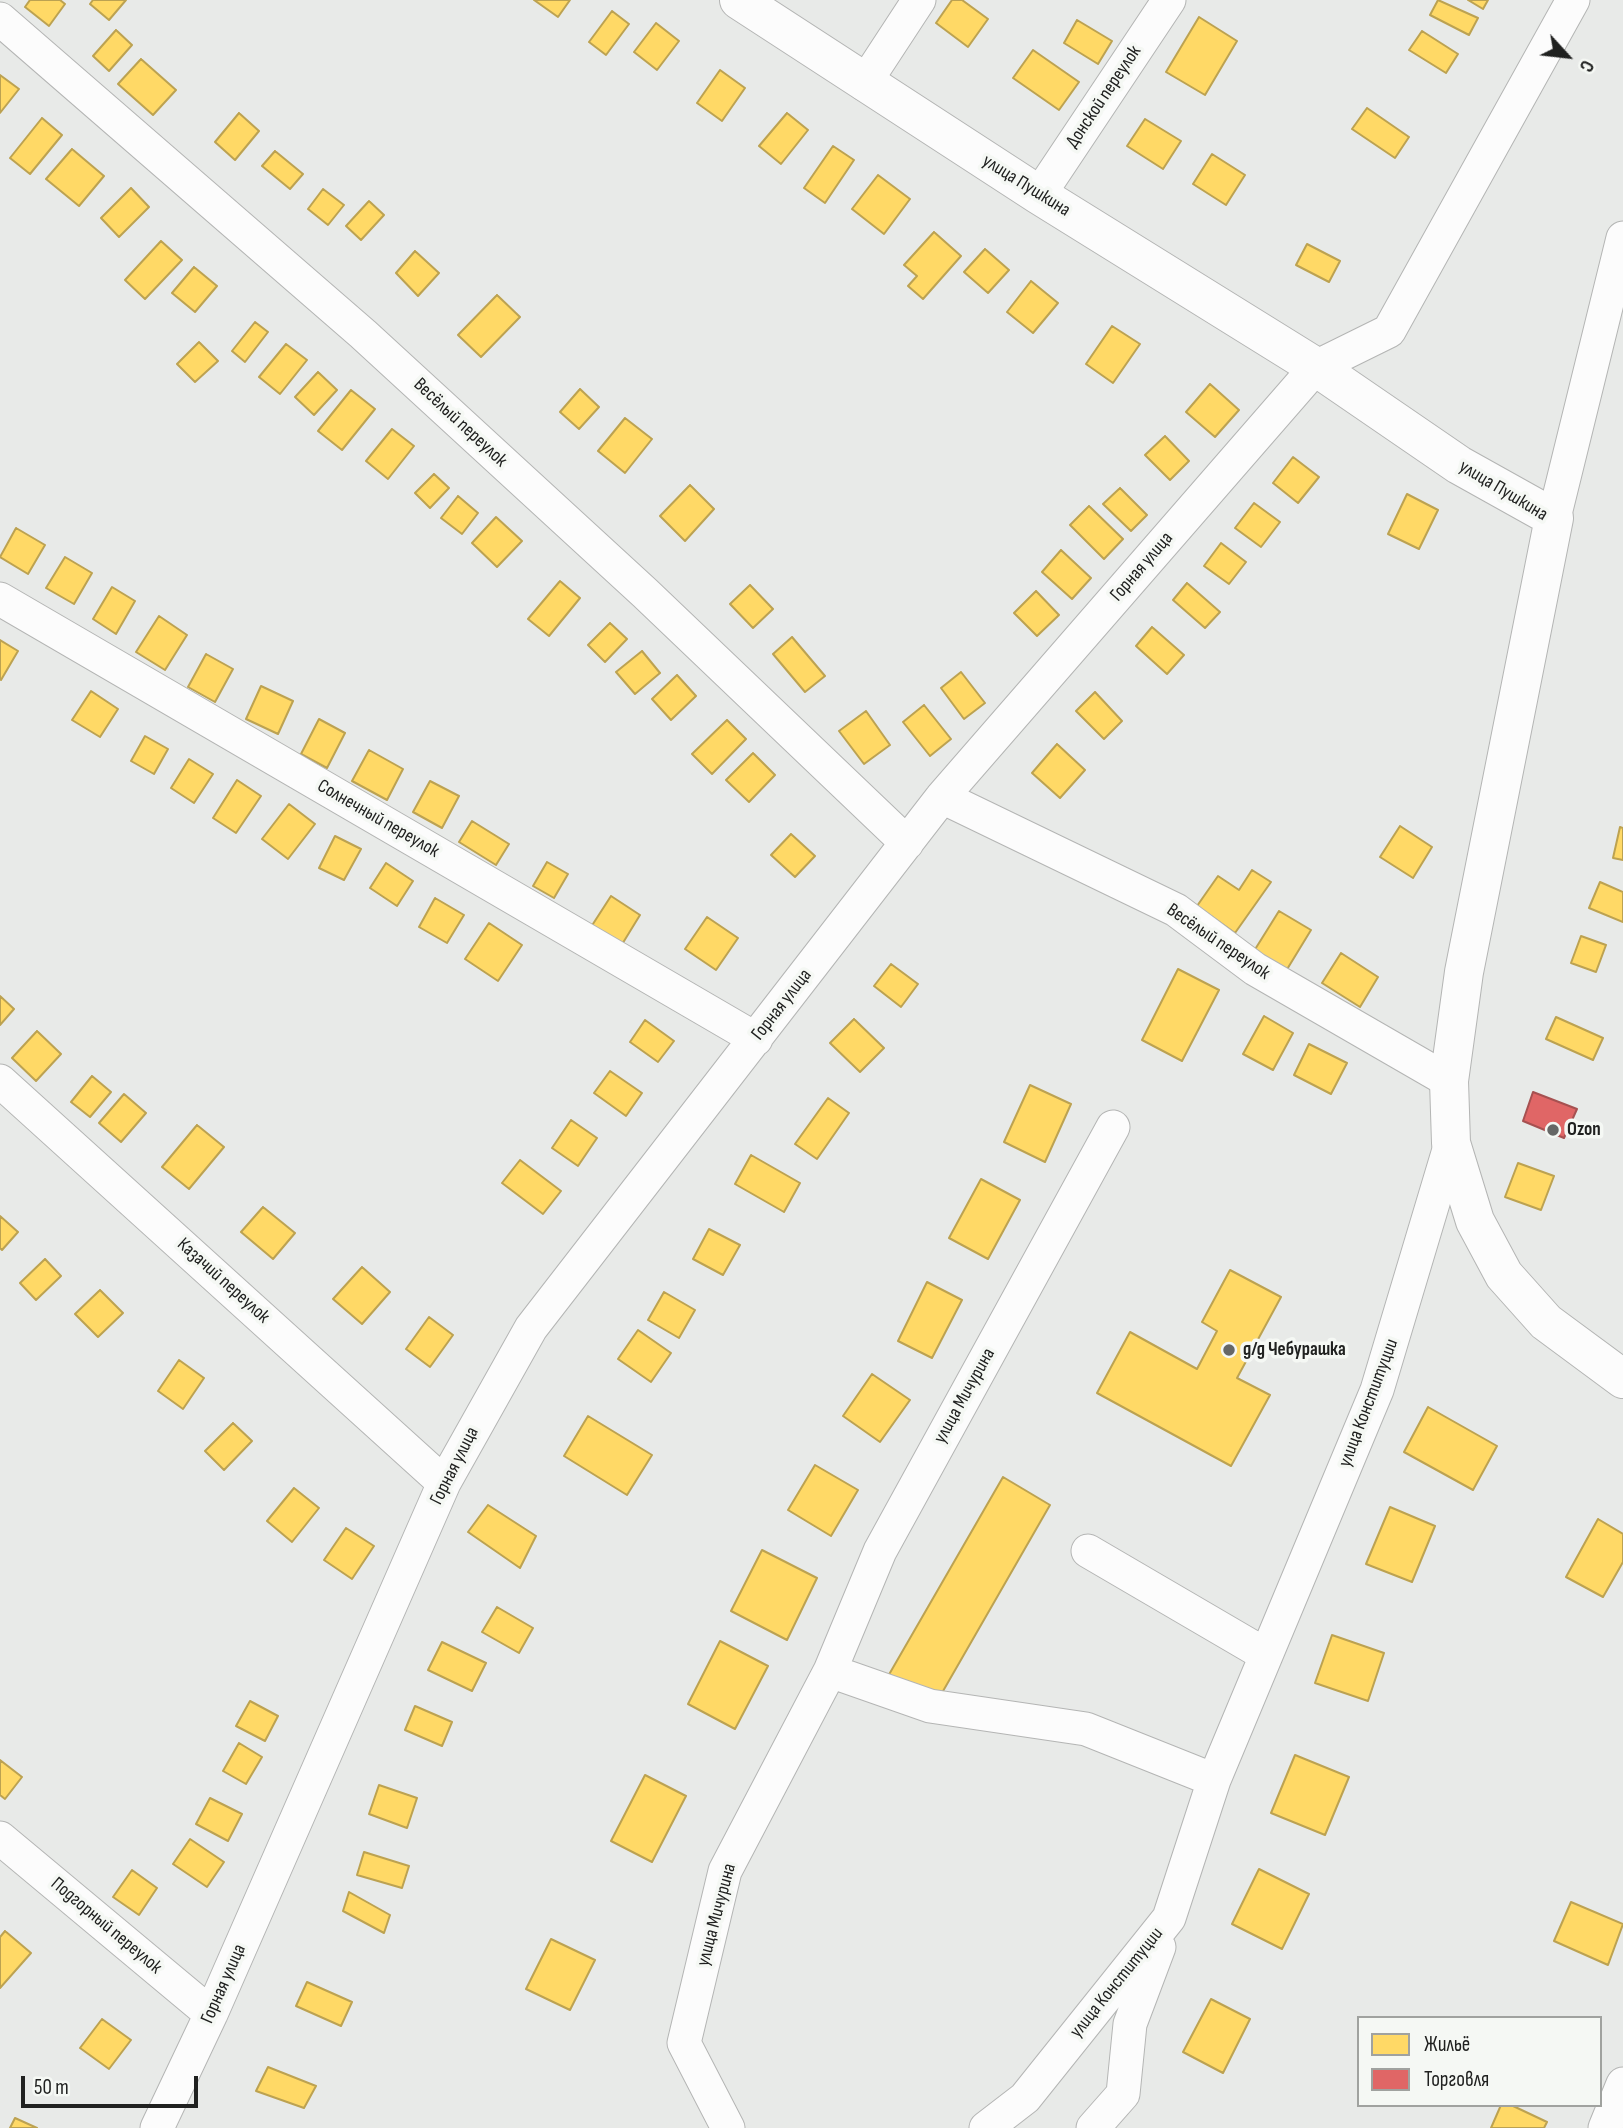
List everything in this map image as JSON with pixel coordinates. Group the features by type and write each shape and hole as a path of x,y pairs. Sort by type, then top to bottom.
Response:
{"main road":[{"name":"улица Пушкина","path":"739,0 1039,195 1316,367 1459,465 1554,518 1464,972 1449,1081 1451,1143 1475,1221 1504,1275 1546,1322 1623,1379"}],"street":[{"path":"864,83 919,0"},
{"name":"Донской переулок","path":"1039,195 1169,0"},
{"name":"Горная улица","path":"158,2128 211,2014 444,1483 531,1328 942,797 1316,367 1389,331 1573,0"},
{"name":"Весёлый переулок","path":"0,19 363,334 645,593 907,843"},
{"path":"1554,518 1623,238"},
{"name":"Солнечный переулок","path":"0,599 756,1038"},
{"name":"Весёлый переулок","path":"942,797 1176,910 1255,969 1449,1081"},
{"name":"Казачий переулок","path":"0,1081 444,1483"},
{"name":"улица Мичурина","path":"728,2128 684,2043 725,1871 830,1671 880,1551 1113,1127"},
{"name":"улица Конституции","path":"986,2128 1025,2098 1169,1918 1214,1780 1377,1390 1451,1143"},
{"path":"1088,1551 1266,1655"},
{"path":"830,1671 930,1706 1086,1729 1214,1780"},
{"name":"Подгорный переулок","path":"0,1839 211,2014"},
{"path":"1093,2128 1123,2094 1130,2024 1169,1918"},
{"path":"1605,2128 1623,2084"}],"building: Жильё":[{"path":"30,0 60,0 65,4 49,26 25,7"},
{"path":"93,0 126,0 109,20 90,4"},
{"path":"534,0 570,0 558,17"},
{"path":"952,0 962,0 988,19 968,47 936,23"},
{"path":"1438,0 1478,18 1469,35 1430,15"},
{"path":"1468,0 1488,0 1483,9"},
{"path":"612,11 629,24 606,55 589,42"},
{"path":"1199,17 1237,41 1205,95 1166,72"},
{"path":"1077,20 1112,41 1098,64 1064,43"},
{"path":"656,23 679,41 657,70 634,52"},
{"path":"116,30 132,45 109,71 93,56"},
{"path":"1422,31 1458,54 1446,73 1409,50"},
{"path":"1033,50 1079,82 1059,110 1013,78"},
{"path":"141,59 176,90 153,115 118,84"},
{"path":"720,70 745,88 722,121 697,103"},
{"path":"0,75 19,89 0,113"},
{"path":"1367,108 1409,137 1395,158 1352,129"},
{"path":"239,113 259,131 235,160 215,142"},
{"path":"787,113 808,130 781,164 759,146"},
{"path":"42,118 62,135 30,174 10,158"},
{"path":"1145,119 1181,141 1163,169 1127,146"},
{"path":"833,146 854,160 825,203 804,188"},
{"path":"72,149 104,176 79,206 46,179"},
{"path":"275,151 303,174 290,189 262,166"},
{"path":"1212,154 1245,175 1226,205 1193,184"},
{"path":"878,175 910,199 884,234 852,209"},
{"path":"131,188 149,207 119,237 101,218"},
{"path":"323,189 344,205 328,225 308,209"},
{"path":"369,201 384,215 361,240 346,226"},
{"path":"934,232 961,256 923,299 908,286 917,276 904,265"},
{"path":"161,241 182,260 145,299 125,280"},
{"path":"1307,244 1340,261 1329,282 1296,265"},
{"path":"985,249 1009,270 988,293 964,272"},
{"path":"415,251 439,273 418,296 396,273"},
{"path":"194,267 217,286 195,312 172,293"},
{"path":"1031,281 1058,303 1033,333 1007,312"},
{"path":"497,295 520,317 481,357 458,335"},
{"path":"255,322 268,332 245,362 232,351"},
{"path":"1112,326 1140,344 1113,383 1086,364"},
{"path":"199,342 218,361 195,382 177,364"},
{"path":"286,344 307,360 280,394 259,377"},
{"path":"318,372 337,390 314,415 295,397"},
{"path":"1210,384 1239,410 1215,437 1186,412"},
{"path":"580,389 599,407 579,429 560,412"},
{"path":"351,390 375,409 342,450 318,431"},
{"path":"625,418 652,439 625,473 598,451"},
{"path":"392,429 414,446 388,479 366,461"},
{"path":"1165,436 1189,461 1170,480 1145,455"},
{"path":"1293,457 1319,477 1298,503 1273,483"},
{"path":"434,474 449,488 430,508 415,493"},
{"path":"690,485 714,509 685,541 660,516"},
{"path":"1120,488 1147,515 1131,531 1103,504"},
{"path":"1407,494 1438,510 1419,549 1388,534"},
{"path":"458,496 478,513 462,534 441,518"},
{"path":"1254,503 1280,522 1261,547 1235,528"},
{"path":"1089,506 1123,539 1104,559 1070,525"},
{"path":"496,517 522,541 497,567 472,543"},
{"path":"16,528 45,545 28,574 0,557"},
{"path":"1221,543 1246,562 1229,584 1204,566"},
{"path":"1061,550 1091,578 1072,599 1042,572"},
{"path":"65,557 92,573 74,604 46,588"},
{"path":"560,581 580,598 549,636 528,619"},
{"path":"1187,583 1220,612 1205,628 1173,600"},
{"path":"750,585 773,609 753,628 730,604"},
{"path":"112,587 135,601 116,634 93,619"},
{"path":"1036,591 1059,615 1037,636 1014,613"},
{"path":"159,616 187,635 165,670 136,652"},
{"path":"610,623 627,639 605,662 588,645"},
{"path":"1152,627 1184,655 1167,674 1136,646"},
{"path":"792,637 825,676 805,692 773,654"},
{"path":"0,640 18,651 1,680 0,679"},
{"path":"642,651 660,673 635,694 616,672"},
{"path":"206,654 233,669 215,702 188,687"},
{"path":"961,672 985,703 964,719 941,688"},
{"path":"677,675 696,696 671,720 652,699"},
{"path":"261,686 293,701 278,734 246,719"},
{"path":"91,691 118,709 100,737 72,720"},
{"path":"1095,692 1122,721 1104,739 1076,711"},
{"path":"924,705 951,739 930,756 903,722"},
{"path":"866,711 890,745 864,764 839,731"},
{"path":"319,719 345,733 327,768 301,754"},
{"path":"727,720 746,739 712,774 692,754"},
{"path":"145,736 168,749 154,774 131,761"},
{"path":"1057,744 1085,770 1060,798 1032,773"},
{"path":"369,750 403,769 387,800 352,781"},
{"path":"753,753 775,775 749,802 726,780"},
{"path":"189,759 213,774 194,803 171,788"},
{"path":"237,780 261,796 236,833 213,818"},
{"path":"430,781 459,796 442,828 413,812"},
{"path":"289,804 315,824 288,859 262,839"},
{"path":"472,821 509,844 496,865 459,842"},
{"path":"1400,826 1432,847 1413,878 1380,857"},
{"path":"1620,827 1623,828 1623,860 1613,858"},
{"path":"791,834 815,856 795,877 771,855"},
{"path":"335,836 361,849 344,880 319,868"},
{"path":"547,862 568,874 554,898 533,886"},
{"path":"386,863 413,881 397,906 370,888"},
{"path":"1252,870 1271,882 1235,933 1197,906 1218,876 1239,890"},
{"path":"1600,882 1623,892 1623,922 1589,908"},
{"path":"611,896 640,915 621,946 591,927"},
{"path":"435,898 464,915 447,943 419,927"},
{"path":"1279,911 1311,930 1286,971 1254,951"},
{"path":"707,917 738,938 716,970 685,949"},
{"path":"489,923 522,945 498,981 465,959"},
{"path":"1581,936 1606,945 1596,972 1571,963"},
{"path":"1341,953 1378,977 1360,1007 1322,983"},
{"path":"891,964 918,984 901,1007 874,986"},
{"path":"1178,969 1219,990 1182,1061 1142,1040"},
{"path":"0,996 14,1009 0,1025"},
{"path":"1264,1016 1293,1033 1273,1070 1243,1054"},
{"path":"1556,1017 1603,1038 1593,1060 1546,1039"},
{"path":"854,1019 884,1048 860,1072 830,1043"},
{"path":"645,1020 674,1041 658,1062 630,1042"},
{"path":"37,1031 61,1054 36,1081 12,1058"},
{"path":"1309,1044 1347,1063 1331,1094 1294,1075"},
{"path":"610,1071 642,1093 626,1116 594,1093"},
{"path":"92,1076 111,1092 90,1117 71,1102"},
{"path":"1030,1085 1071,1104 1045,1162 1004,1142"},
{"path":"124,1094 146,1113 121,1142 99,1123"},
{"path":"828,1098 849,1113 817,1159 795,1144"},
{"path":"571,1120 597,1138 578,1166 552,1148"},
{"path":"197,1125 224,1147 189,1189 162,1167"},
{"path":"751,1155 800,1183 784,1212 735,1184"},
{"path":"520,1160 561,1191 543,1214 502,1183"},
{"path":"1518,1163 1554,1176 1541,1210 1505,1197"},
{"path":"981,1179 1020,1200 988,1259 949,1238"},
{"path":"263,1207 295,1233 273,1259 241,1232"},
{"path":"0,1216 18,1232 2,1250 0,1248"},
{"path":"709,1229 740,1245 723,1275 693,1259"},
{"path":"45,1259 61,1276 36,1300 20,1283"},
{"path":"362,1267 390,1292 362,1324 333,1299"},
{"name":"д/д Чебурашка","path":"1230,1270 1281,1297 1237,1378 1270,1395 1231,1466 1097,1393 1130,1332 1197,1369 1217,1331 1202,1322"},
{"path":"927,1282 962,1300 932,1358 898,1341"},
{"path":"100,1290 123,1313 98,1337 75,1314"},
{"path":"664,1292 695,1310 679,1338 648,1320"},
{"path":"429,1317 453,1335 430,1367 406,1349"},
{"path":"638,1330 671,1353 651,1382 618,1359"},
{"path":"179,1360 204,1378 183,1409 158,1391"},
{"path":"872,1374 910,1400 880,1442 843,1416"},
{"path":"1428,1407 1497,1446 1473,1490 1404,1452"},
{"path":"588,1416 652,1455 627,1495 564,1456"},
{"path":"233,1423 252,1441 224,1470 205,1451"},
{"path":"815,1465 858,1490 831,1536 788,1510"},
{"path":"1003,1477 1050,1505 935,1705 887,1678"},
{"path":"294,1488 319,1508 292,1542 267,1521"},
{"path":"488,1505 536,1536 520,1568 468,1532"},
{"path":"1390,1507 1435,1526 1412,1582 1366,1564"},
{"path":"1598,1519 1623,1534 1623,1562 1603,1597 1566,1577"},
{"path":"346,1528 374,1546 352,1579 324,1560"},
{"path":"762,1550 817,1578 787,1640 731,1611"},
{"path":"497,1607 533,1628 519,1653 482,1632"},
{"path":"1332,1635 1384,1653 1368,1701 1315,1683"},
{"path":"720,1641 768,1666 735,1729 688,1704"},
{"path":"442,1642 486,1663 472,1691 428,1670"},
{"path":"250,1701 278,1716 265,1741 236,1726"},
{"path":"415,1706 452,1722 442,1746 405,1730"},
{"path":"239,1743 262,1757 246,1784 223,1771"},
{"path":"1295,1755 1349,1777 1325,1835 1271,1813"},
{"path":"0,1760 22,1777 5,1799 0,1795"},
{"path":"645,1775 686,1796 652,1862 611,1841"},
{"path":"379,1785 417,1798 407,1828 369,1814"},
{"path":"210,1798 242,1814 228,1841 196,1824"},
{"path":"190,1839 224,1862 207,1887 173,1864"},
{"path":"364,1852 409,1866 402,1888 357,1875"},
{"path":"1259,1869 1309,1894 1282,1949 1232,1924"},
{"path":"132,1870 157,1888 139,1915 113,1897"},
{"path":"349,1892 390,1915 384,1933 343,1911"},
{"path":"1571,1902 1623,1924 1608,1965 1554,1941"},
{"path":"5,1931 31,1953 0,1988 0,1937"},
{"path":"551,1939 595,1960 570,2010 526,1989"},
{"path":"307,1982 352,2002 341,2026 296,2006"},
{"path":"1211,1999 1250,2019 1223,2073 1183,2052"},
{"path":"102,2019 131,2040 109,2069 80,2048"},
{"path":"268,2067 316,2086 304,2108 256,2091"},
{"path":"1500,2107 1515,2107 1547,2122 1544,2128 1491,2128"},
{"path":"15,2118 37,2128 10,2128"}],"building: Торговля":[{"path":"1533,1092 1577,1109 1564,1138 1523,1121"}],"place":[{"name":"Ozon","path":"1553,1130"},
{"name":"д/д Чебурашка","path":"1229,1350"}]}
